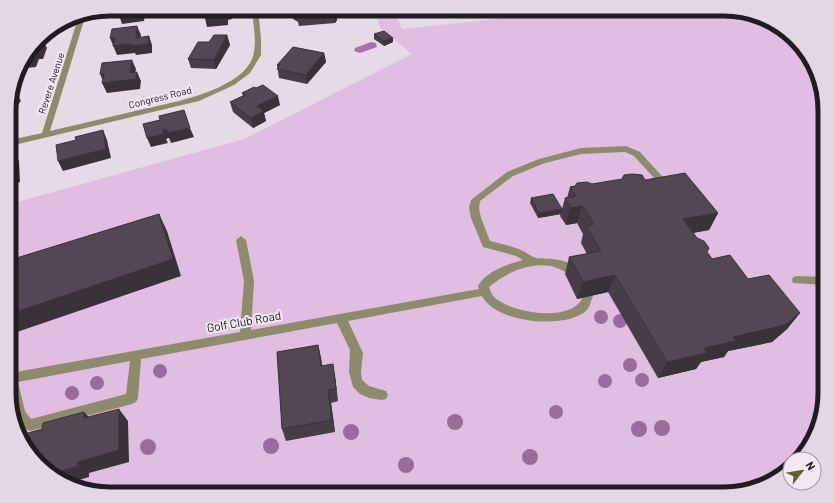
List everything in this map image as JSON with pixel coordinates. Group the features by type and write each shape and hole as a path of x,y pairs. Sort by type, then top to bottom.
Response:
{"street":[{"name":"Congress Road","path":"16,142 196,99 233,82 245,73 257,55 258,46 256,16"},
{"name":"Revere Avenue","path":"45,135 81,21"},
{"path":"534,262 518,253 486,244 476,218 474,208 476,200 510,174 542,161 581,151 626,149 637,154 671,192"},
{"path":"241,240 248,281 245,336"},
{"path":"574,272 555,264 534,262 519,264 499,273 483,286 484,292 494,303 508,312 537,317 558,317 577,313 585,306 588,296"},
{"path":"797,280 818,281"},
{"name":"Golf Club Road","path":"16,377 484,292"},
{"path":"341,318 357,352 354,369 361,389 369,394 382,396"},
{"path":"17,403 21,418 26,424 30,425 132,398 136,355"}],"shaded area":[{"path":"377,16 397,16 402,29 524,16 736,17 760,23 771,29 781,35 799,53 813,80 818,104 818,399 811,429 798,451 782,451 781,468 760,480 730,487 110,487 86,484 74,480 48,464 39,455 21,423 17,405 16,202 244,139 412,54 380,28"},
{"path":"371,42 376,43 377,47 360,53 354,51 355,48"}],"building":[{"path":"205,16 226,16 205,18"},
{"path":"137,26 136,38 149,36 148,44 113,46 115,38 110,38 112,29"},
{"path":"384,31 393,38 383,41 374,34"},
{"path":"214,35 227,35 214,60 188,59 198,42 209,42"},
{"path":"293,47 324,53 306,75 277,69 280,65 277,65"},
{"path":"132,60 130,73 137,72 136,79 102,83 104,74 100,74 102,63"},
{"path":"263,85 278,96 257,106 264,111 251,118 230,102 245,95 242,93 254,87 256,88"},
{"path":"184,110 190,128 168,133 166,129 162,130 164,134 147,138 143,124 160,120 159,116"},
{"path":"103,130 106,149 58,161 56,145 76,140 75,137"},
{"path":"685,173 718,213 683,219 697,238 704,241 709,248 707,252 712,259 730,255 748,279 769,275 800,313 785,325 733,337 736,341 704,348 707,353 667,362 615,275 583,282 569,257 601,251 586,226 594,224 582,206 570,208 565,198 576,196 570,187 575,186 577,183 587,182 592,184 622,179 624,175 632,174 642,175 645,180"},
{"path":"553,194 562,209 539,213 531,198"},
{"path":"159,214 173,259 16,312 16,258"},
{"path":"318,345 321,366 333,364 336,389 328,390 332,420 282,429 277,352"},
{"path":"119,409 119,450 78,462 78,466 59,472 39,455 26,434 42,429 43,423 84,412 84,418"}]}
